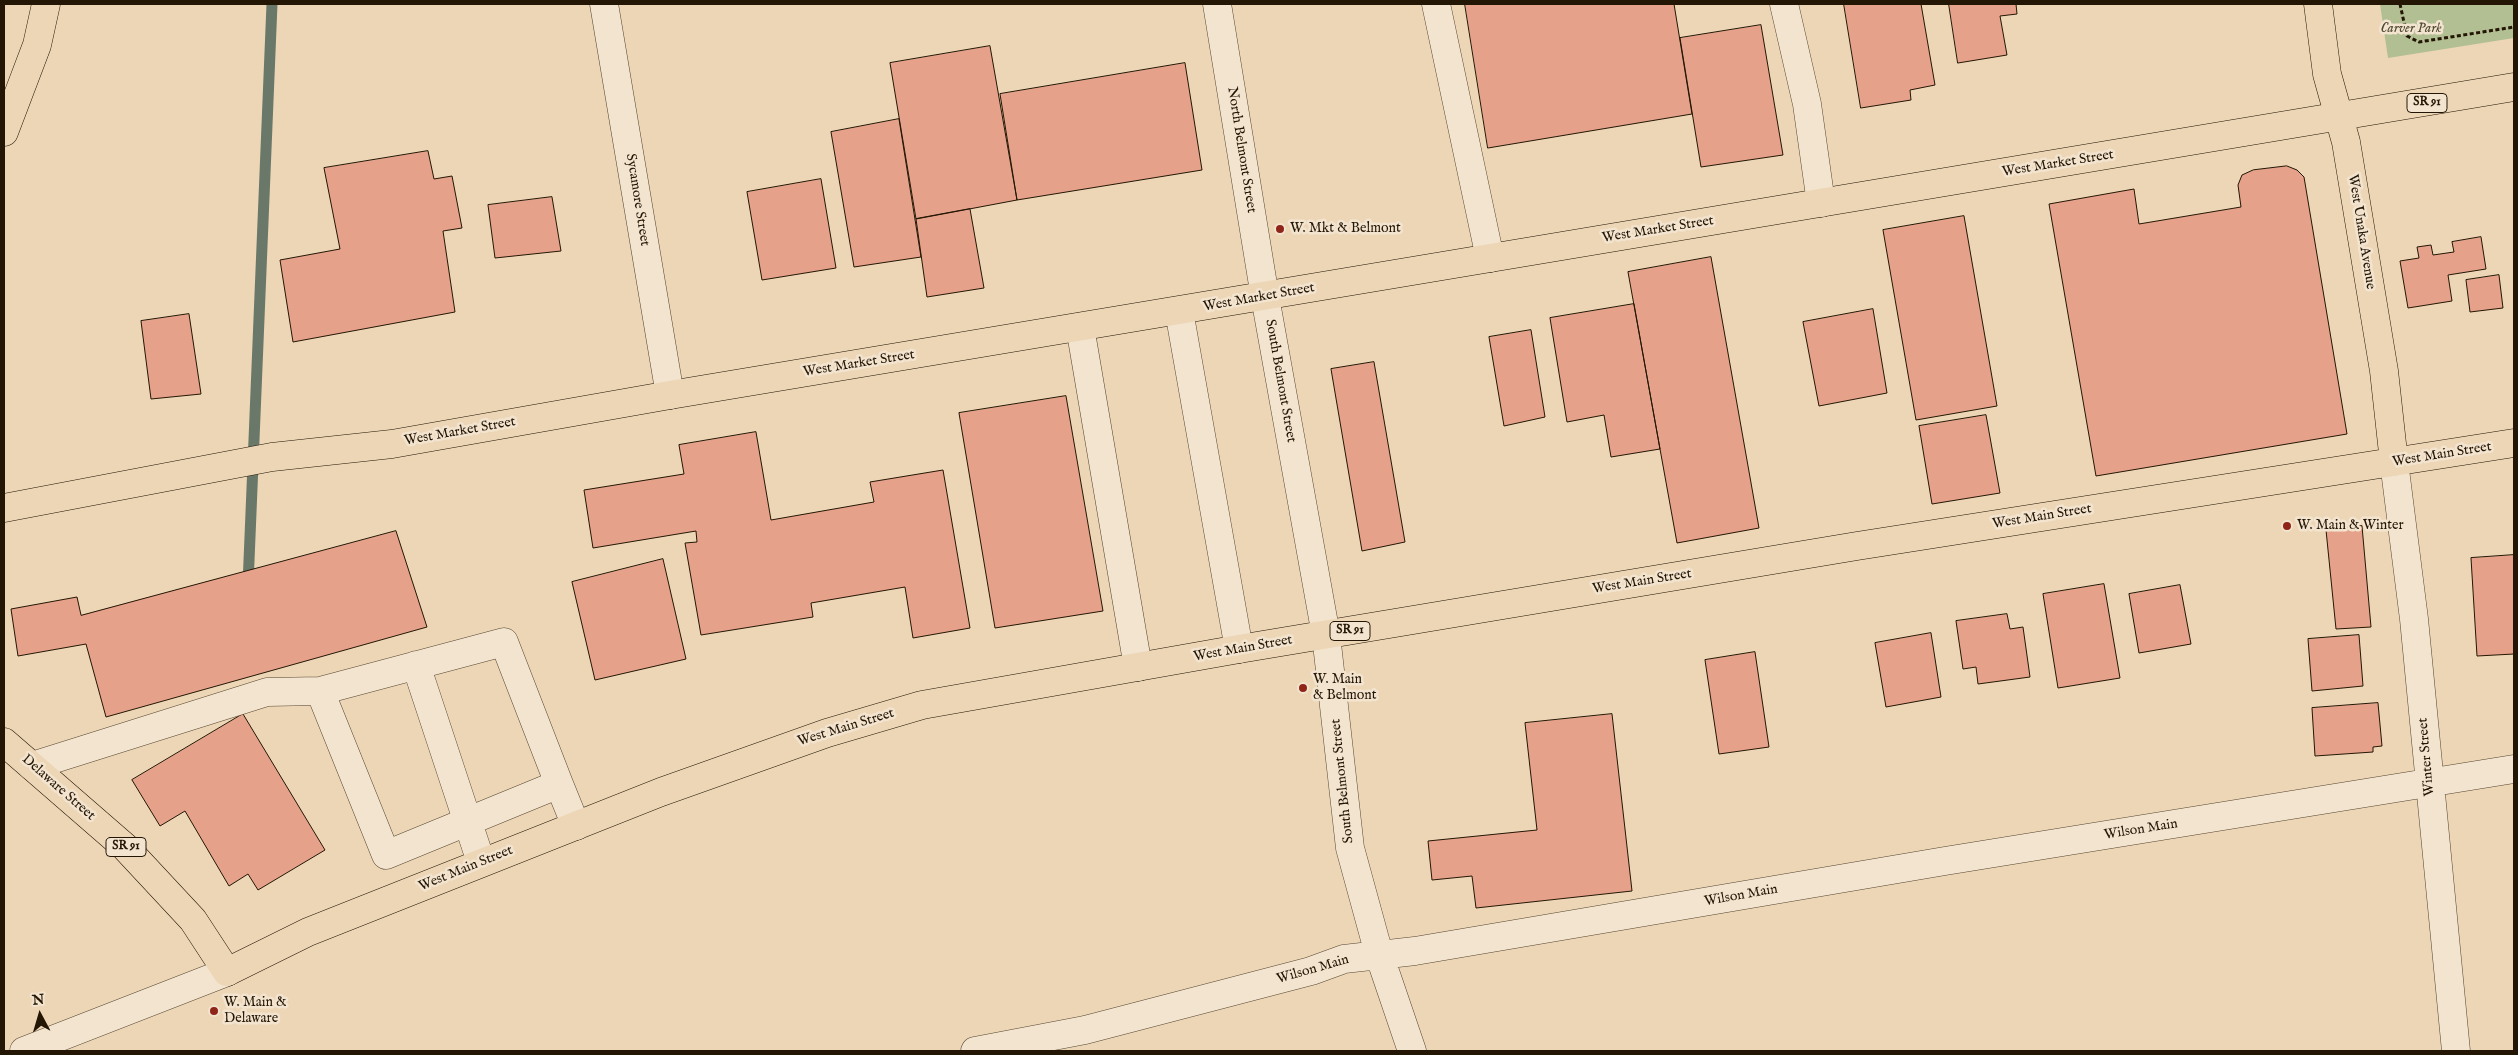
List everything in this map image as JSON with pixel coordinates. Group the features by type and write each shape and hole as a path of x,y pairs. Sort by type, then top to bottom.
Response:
{"main road":[{"path":"4,132 36,45 46,4"},
{"name":"West Unaka Avenue","path":"2318,4 2327,74 2340,117 2384,370 2394,462"},
{"name":"West Market Street","path":"9,504 272,457 392,444 670,395 2514,87"},
{"name":"West Main Street","path":"227,972 308,932 661,792 827,733 922,705 1326,634 1867,545 2514,443"},
{"name":"Delaware Street","path":"4,742 125,847 193,920 227,972"}],"street":[{"name":"Sycamore Street","path":"604,4 670,395"},
{"name":"North Belmont Street","path":"1217,4 1265,297"},
{"path":"1436,4 1490,258"},
{"path":"1784,4 1807,104 1821,203"},
{"name":"South Belmont Street","path":"1265,297 1326,634 1350,848 1379,954 1412,1051"},
{"path":"1179,311 1239,649"},
{"path":"1080,327 1138,667"},
{"name":"Winter Street","path":"2394,462 2414,619 2456,1051"},
{"path":"32,766 267,692 320,691 504,642 576,826"},
{"path":"416,665 467,822 482,862"},
{"path":"320,691 386,855 559,784"},
{"name":"Wilson Main","path":"975,1051 1085,1030 1311,971 1344,959 1415,951 2514,770"},
{"name":"West Main Street","path":"24,1051 227,972"}],"path":[{"path":"2400,4 2407,36 2419,42 2514,27"}],"green space":[{"name":"Carver Park","path":"2380,4 2514,4 2514,38 2388,58"}],"building":[{"path":"1465,4 1674,4 1692,114 1488,148"},
{"path":"1844,4 1921,4 1935,85 1910,90 1911,100 1861,108"},
{"path":"1949,4 2016,4 2017,14 2000,16 2007,55 1958,63"},
{"path":"1761,25 1783,155 1701,167 1680,38"},
{"path":"990,46 1017,200 916,219 890,63"},
{"path":"1185,63 1202,170 1017,200 1000,94"},
{"path":"899,119 921,257 854,267 831,132"},
{"path":"428,151 434,179 452,176 462,228 443,231 455,312 293,342 280,260 340,249 324,168"},
{"path":"2287,166 2297,170 2304,177 2347,434 2096,476 2049,204 2134,189 2139,224 2241,207 2238,185 2242,175 2253,170"},
{"path":"821,179 836,268 762,280 747,192"},
{"path":"552,197 561,251 495,258 488,205"},
{"path":"970,209 984,288 927,297 916,219"},
{"path":"1964,216 1997,406 1916,420 1883,230"},
{"path":"2481,237 2486,269 2448,275 2452,301 2408,308 2400,261 2419,258 2417,247 2431,245 2433,255 2454,252 2452,242"},
{"path":"1711,257 1759,528 1677,543 1628,272"},
{"path":"2499,275 2503,308 2470,312 2466,280"},
{"path":"1634,304 1660,449 1611,457 1604,415 1567,422 1550,318"},
{"path":"1873,309 1887,393 1819,406 1803,322"},
{"path":"189,314 201,394 151,399 141,321"},
{"path":"1531,330 1545,417 1504,426 1489,337"},
{"path":"1374,362 1405,542 1362,551 1331,369"},
{"path":"1066,396 1103,611 995,628 959,413"},
{"path":"1986,415 2000,493 1932,504 1919,426"},
{"path":"756,432 771,520 874,502 870,482 943,470 970,628 913,638 905,587 811,603 813,617 701,635 685,543 697,542 696,531 593,548 584,490 684,474 679,445"},
{"path":"2362,526 2371,627 2336,629 2326,530"},
{"path":"396,531 427,627 106,717 86,644 18,656 11,609 77,597 81,615"},
{"path":"2514,555 2514,654 2477,656 2471,558"},
{"path":"663,559 686,659 595,680 572,582"},
{"path":"2104,584 2120,678 2058,688 2043,594"},
{"path":"2180,585 2191,644 2139,653 2129,594"},
{"path":"2007,614 2010,629 2023,627 2030,677 1978,684 1976,667 1963,669 1956,621"},
{"path":"1931,633 1941,697 1886,707 1875,643"},
{"path":"2359,635 2363,686 2312,691 2308,639"},
{"path":"1755,652 1769,747 1719,754 1705,660"},
{"path":"2378,703 2382,746 2373,747 2373,752 2315,756 2312,708"},
{"path":"243,714 325,850 258,890 248,874 229,886 185,811 160,826 132,780"},
{"path":"1612,714 1632,891 1476,908 1472,876 1432,880 1428,841 1537,830 1525,723"}],"waterway":[{"path":"248,585 272,4"}],"place":[{"name":"W. Mkt & Belmont","path":"1280,229"},
{"name":"W. Main & Winter","path":"2287,526"},
{"name":"W. Main & Belmont","path":"1303,688"},
{"name":"W. Main & Delaware","path":"214,1011"}]}
